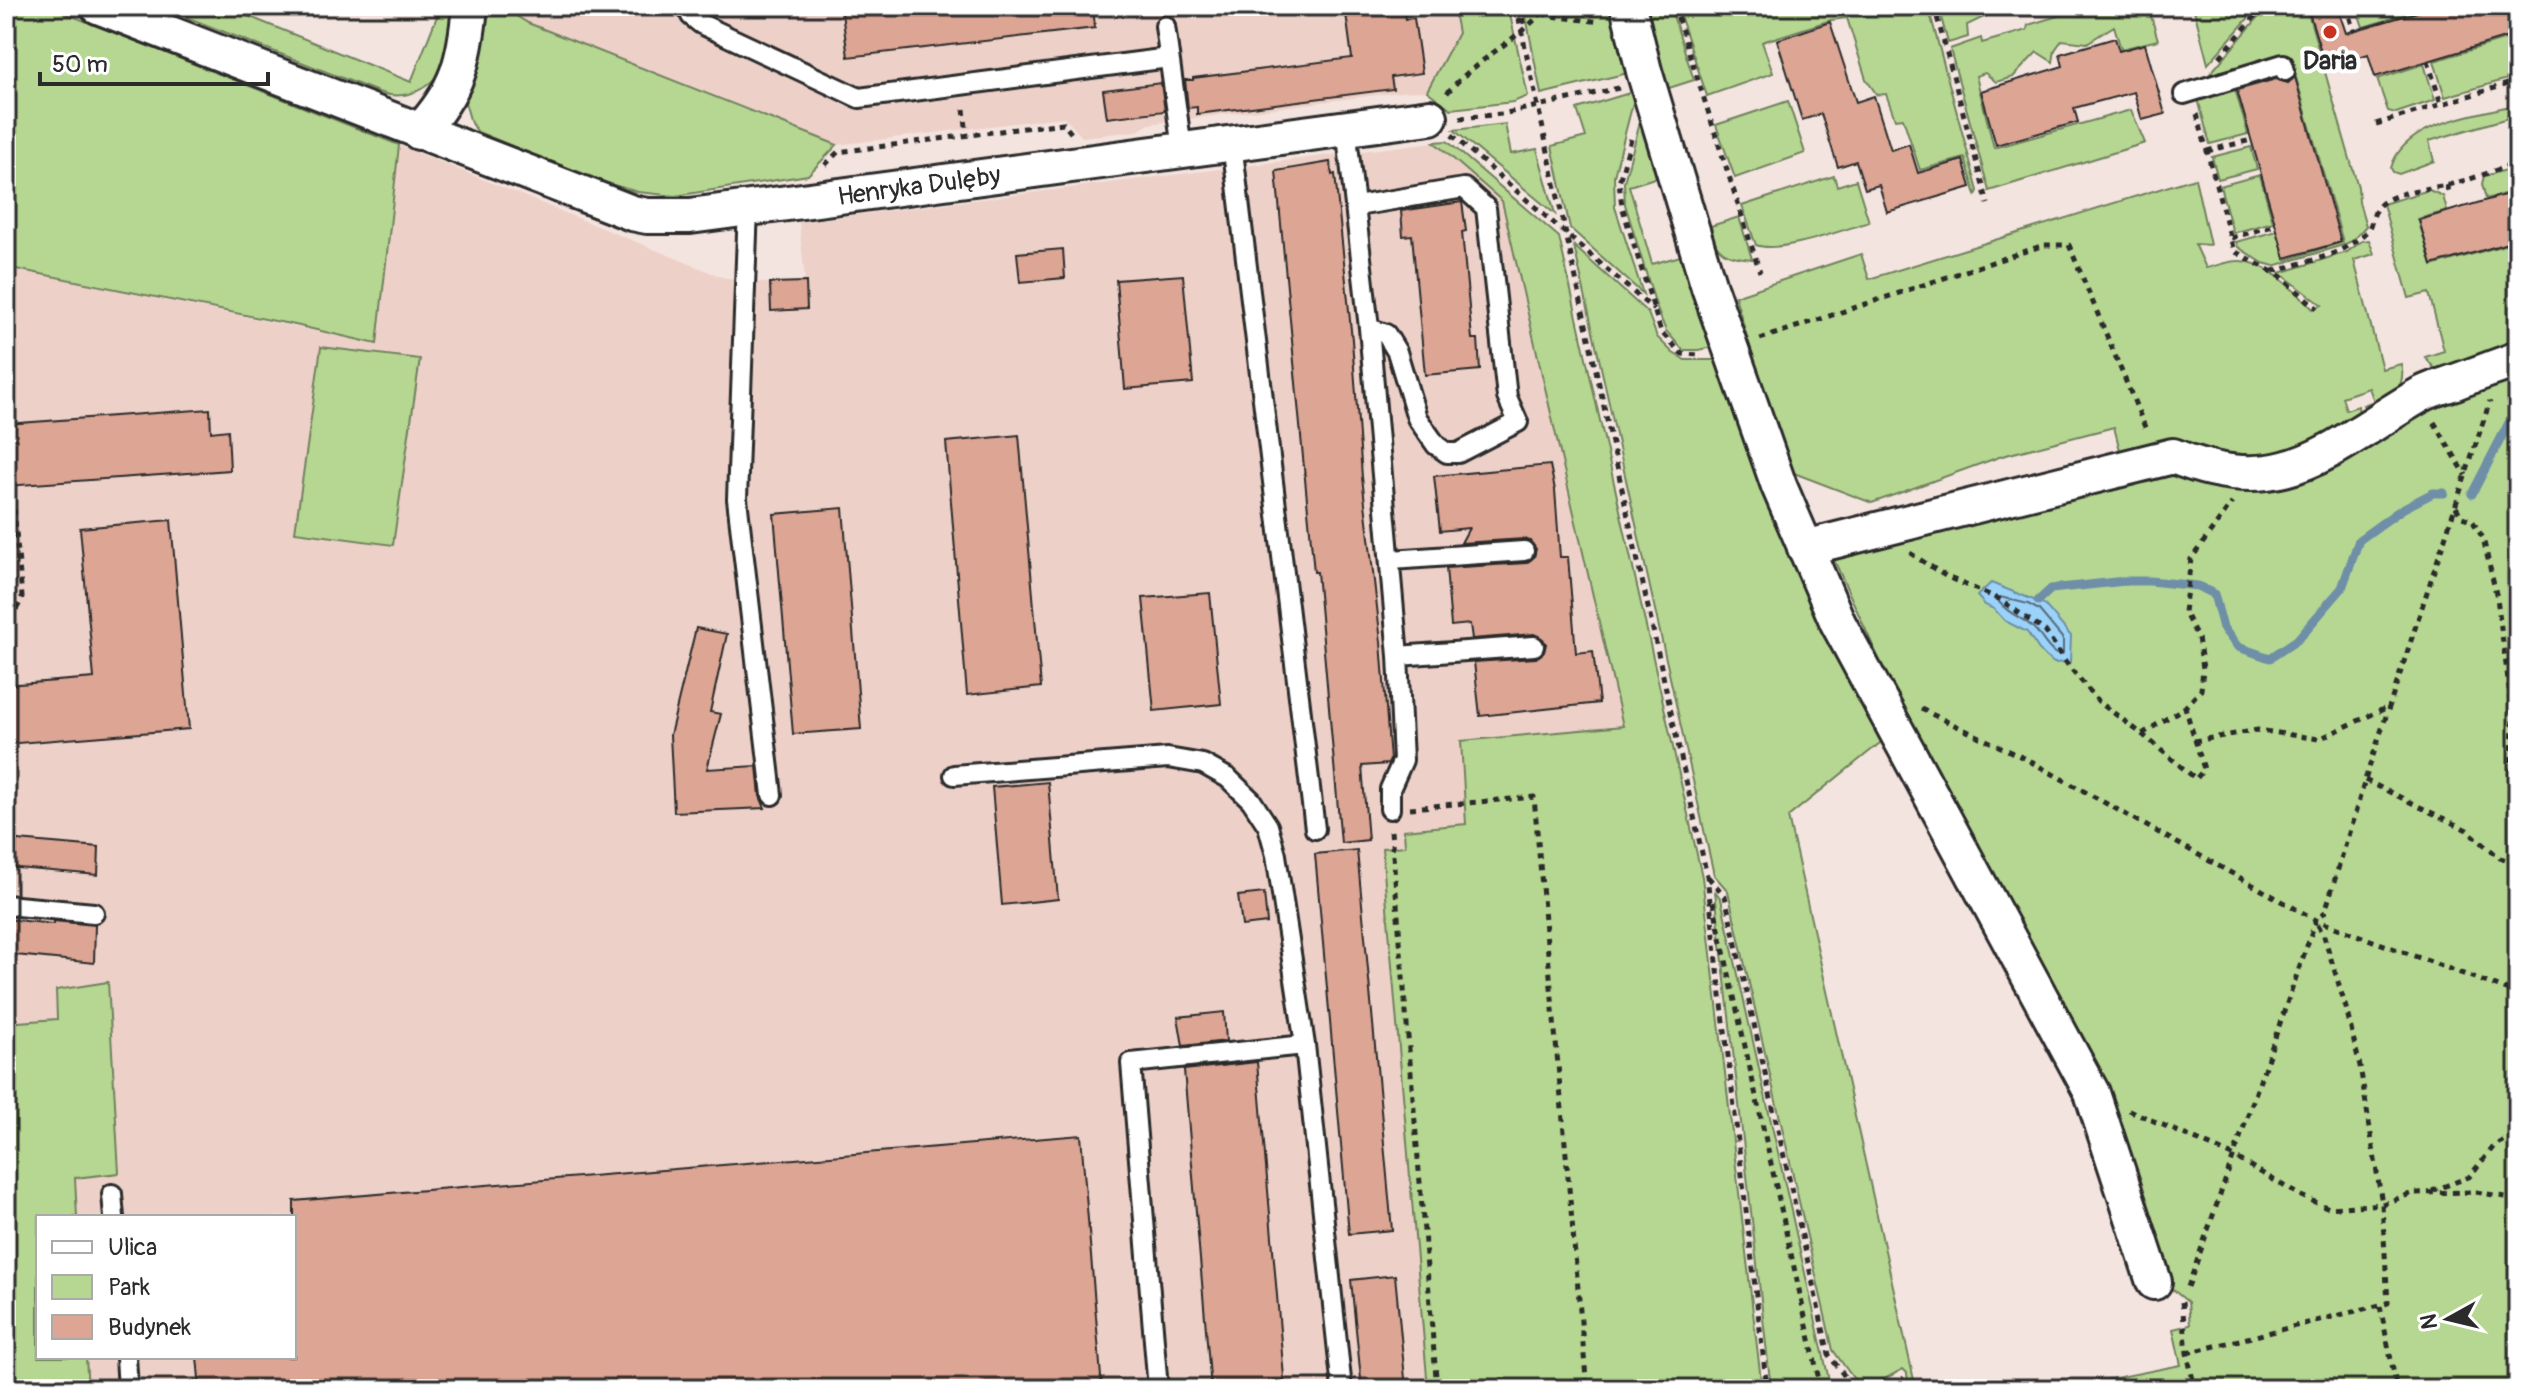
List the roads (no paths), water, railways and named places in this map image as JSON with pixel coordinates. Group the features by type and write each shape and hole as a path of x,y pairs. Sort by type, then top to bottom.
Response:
{"street":[{"path":"419,132 453,89 466,47 470,6"},
{"name":"Henryka Dulęby","path":"116,9 419,132 647,216 690,216 1430,117"},
{"path":"1615,14 1644,71 1709,287 1779,486 1805,548 1838,623 2092,1093 2154,1282"},
{"path":"1805,548 2173,456 2203,468 2249,474 2285,469 2311,460 2361,433 2418,396 2506,363"}],"lane":[{"path":"687,6 691,16 701,24 859,98 1169,58"},
{"path":"1165,26 1182,149"},
{"path":"2191,92 2283,64 2285,71"},
{"path":"1346,127 1369,328 1398,656 1403,760 1390,789 1390,809"},
{"path":"1232,143 1315,829"},
{"path":"1357,206 1464,188 1486,208 1507,397 1518,422 1458,453 1447,453 1436,445 1417,418 1397,352 1386,334 1369,328"},
{"path":"748,207 737,499 772,795"},
{"path":"1391,560 1524,551"},
{"path":"1398,656 1534,646"},
{"path":"954,775 1168,758 1203,764 1228,778 1251,800 1268,826 1305,1045 1342,1389"},
{"path":"6,905 94,913"},
{"path":"1158,1389 1131,1063 1305,1045"},
{"path":"112,1194 114,1215"},
{"path":"126,1359 128,1389"}],"water":[{"path":"1991,583 2044,604 2071,636 2070,662 2054,663 2042,654 2027,632 2005,621 1994,609 1985,605 1977,596"}],"waterway":[{"path":"2472,494 2514,413 2518,411"},
{"path":"2038,601 2051,589 2125,581 2198,586 2214,594 2223,628 2238,647 2270,658 2297,640 2342,588 2359,540 2402,509 2433,493 2444,493"}],"place":[{"name":"Daria","path":"2330,32"}]}
